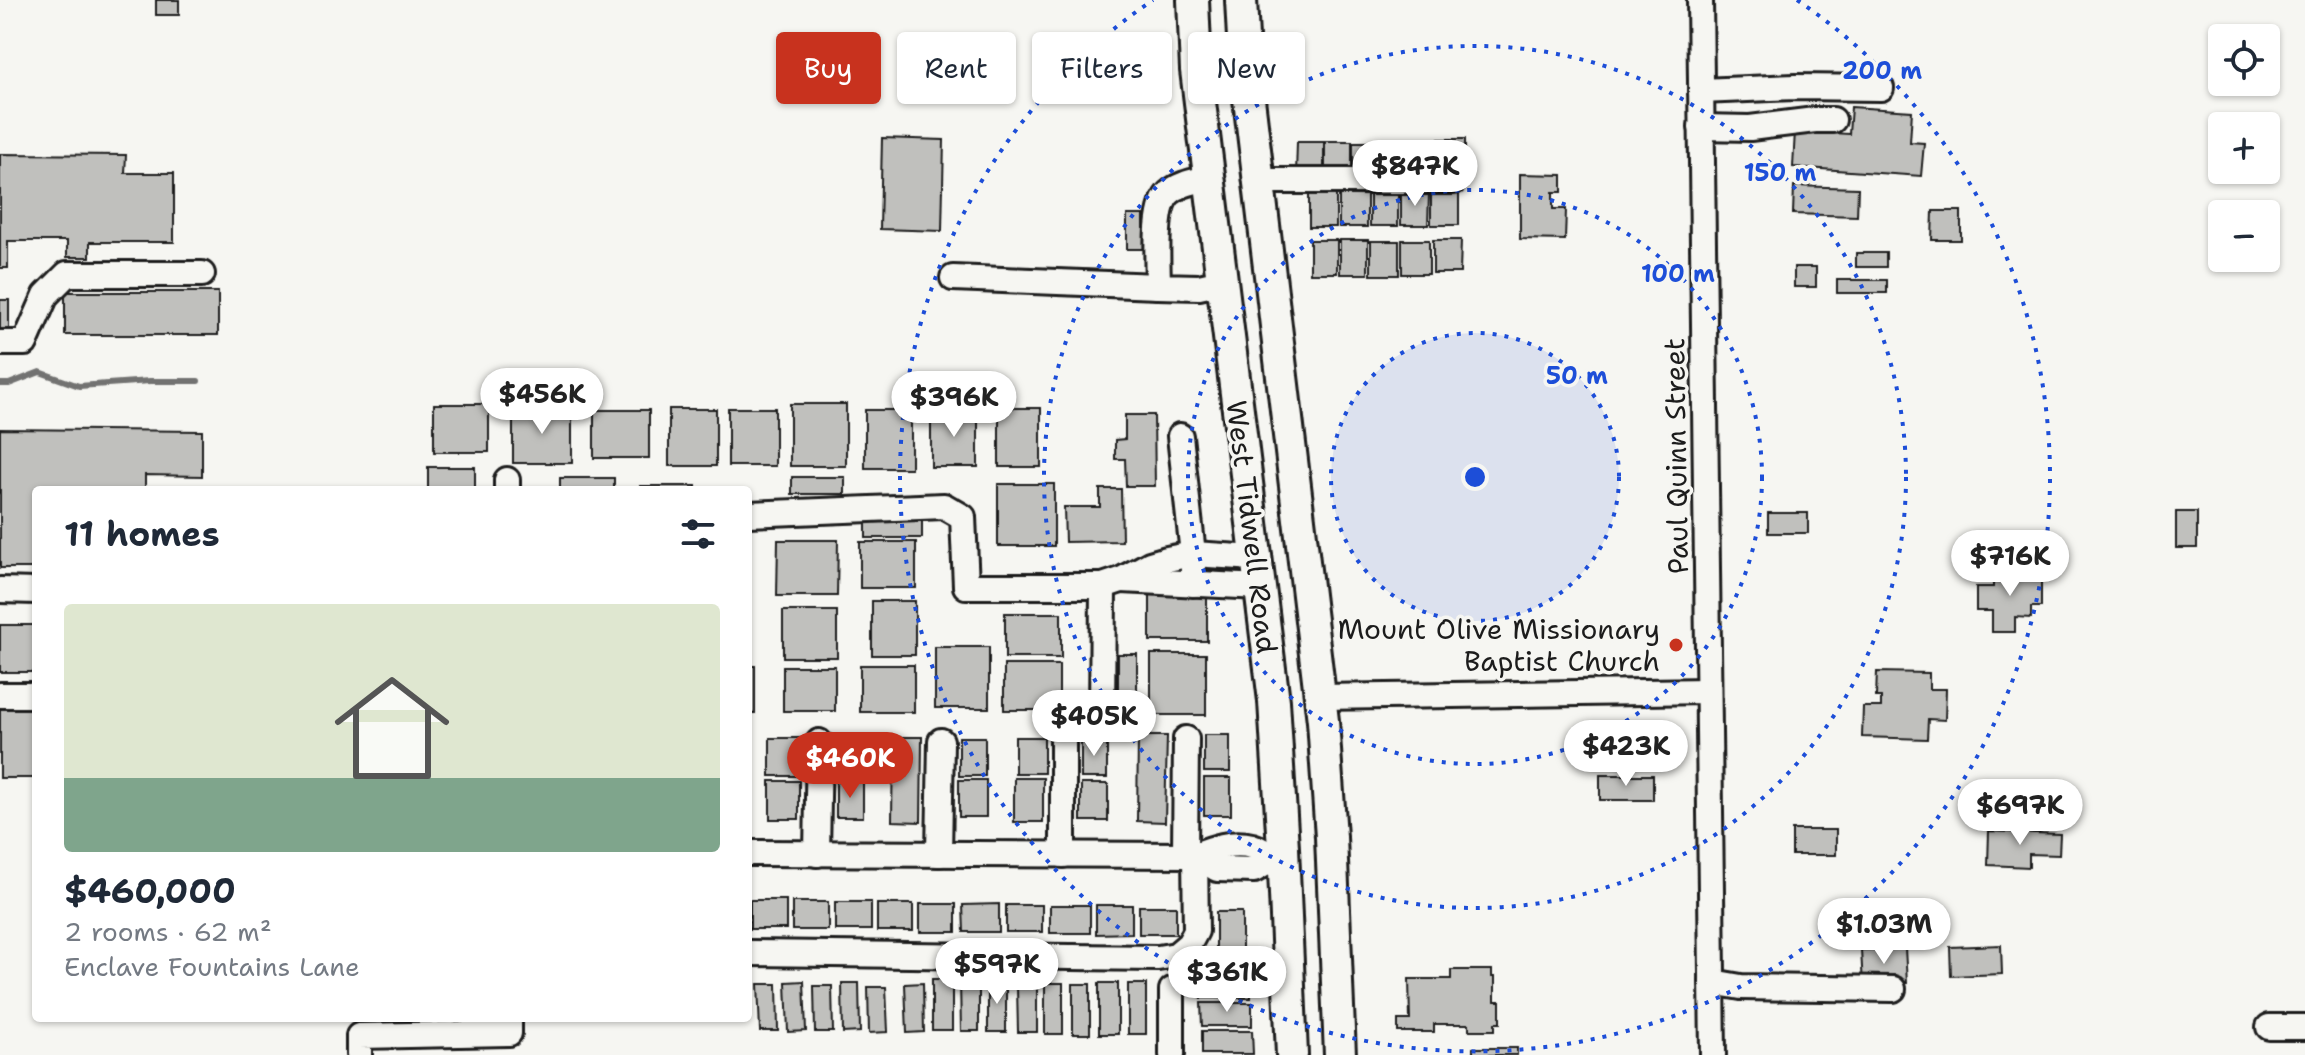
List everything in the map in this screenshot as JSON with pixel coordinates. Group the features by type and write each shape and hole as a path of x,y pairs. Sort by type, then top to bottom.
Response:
{"main road":[{"name":"West Tidwell Road","path":"1193,0 1196,70 1274,701 1279,858 1292,1048"},
{"name":"West Tidwell Road","path":"1241,0 1258,181 1320,697 1331,837 1340,1047"},
{"path":"1222,282 1269,276"},
{"path":"1292,1048 1340,1047"}],"street":[{"name":"Paul Quinn Street","path":"1700,0 1713,1055"},
{"path":"1701,91 1795,87 1881,88"},
{"path":"1701,127 1750,128 1833,120"},
{"path":"1158,286 1162,205 1168,194 1182,185 1211,177"},
{"path":"1258,181 1454,181"},
{"path":"0,343 25,343 46,295 67,274 202,274"},
{"path":"953,278 1199,287 1222,282"},
{"path":"1180,436 1193,554 1193,584"},
{"path":"752,514 944,506 963,517 966,586 1193,584 1258,572"},
{"path":"1112,583 1150,564 1193,554 1258,572"},
{"path":"1102,717 1112,583"},
{"path":"0,590 32,591"},
{"path":"1320,697 1708,691"},
{"path":"0,695 32,695"},
{"path":"752,953 1158,958 1176,955 1189,944 1196,931 1186,739"},
{"path":"939,854 941,741"},
{"path":"1063,741 1063,855"},
{"path":"817,854 819,742"},
{"path":"752,853 1190,855 1217,869 1236,857 1254,870 1279,858"},
{"path":"1712,982 1741,987 1893,989"},
{"path":"1172,990 1172,1055"},
{"path":"359,1055 359,1036 509,1033 509,1022"},
{"path":"2269,1027 2305,1027"}],"building":[{"path":"156,0 179,0 179,15 156,15"},
{"path":"1851,107 1912,111 1910,142 1924,143 1921,176 1793,167 1795,131 1849,134"},
{"path":"882,138 944,140 942,231 880,229"},
{"path":"1409,139 1437,139 1437,173 1409,173"},
{"path":"1437,139 1465,139 1465,173 1437,172"},
{"path":"1381,140 1409,140 1409,174 1381,174"},
{"path":"1325,141 1352,141 1352,175 1325,175"},
{"path":"1297,142 1324,142 1324,175 1296,175"},
{"path":"1353,142 1381,142 1381,176 1353,175"},
{"path":"0,154 126,155 125,173 174,173 174,242 90,242 90,257 67,257 67,241 8,241 8,268 0,268"},
{"path":"1520,174 1562,175 1562,192 1553,192 1553,209 1566,209 1565,240 1520,239"},
{"path":"1794,186 1858,188 1857,216 1793,214"},
{"path":"1431,191 1459,191 1459,225 1431,225"},
{"path":"1370,192 1398,193 1398,226 1370,226"},
{"path":"1401,192 1429,192 1428,225 1401,225"},
{"path":"1309,193 1336,193 1336,227 1309,227"},
{"path":"1339,193 1367,193 1367,227 1339,227"},
{"path":"1933,211 1961,211 1961,240 1932,240"},
{"path":"1127,215 1144,215 1144,249 1127,249"},
{"path":"1310,240 1337,240 1337,273 1310,273"},
{"path":"1340,240 1368,240 1368,274 1340,274"},
{"path":"1402,240 1429,240 1429,274 1402,274"},
{"path":"1433,240 1461,240 1460,273 1433,273"},
{"path":"1371,241 1399,241 1399,275 1371,275"},
{"path":"1856,253 1886,253 1886,267 1856,267"},
{"path":"1794,267 1816,267 1816,287 1794,287"},
{"path":"1837,280 1887,280 1887,293 1837,293"},
{"path":"65,292 218,292 218,335 65,335"},
{"path":"0,300 9,300 9,330 0,330"},
{"path":"434,404 489,404 489,452 434,452"},
{"path":"790,404 846,404 846,466 790,466"},
{"path":"513,408 572,408 572,463 513,463"},
{"path":"728,408 775,408 775,466 728,466"},
{"path":"999,408 1041,408 1041,467 999,467"},
{"path":"669,409 716,409 716,466 669,466"},
{"path":"594,410 649,410 649,458 594,458"},
{"path":"865,410 911,410 911,468 865,468"},
{"path":"931,411 978,411 978,467 931,467"},
{"path":"1125,415 1154,415 1155,486 1126,486 1125,459 1115,459 1115,440 1125,439"},
{"path":"0,429 202,431 202,476 145,475 145,486 32,486 32,568 0,568"},
{"path":"428,467 475,467 475,486 428,486"},
{"path":"792,477 845,477 845,494 792,494"},
{"path":"560,478 614,478 614,486 560,486"},
{"path":"998,484 1054,484 1054,546 998,546"},
{"path":"1100,489 1121,489 1122,541 1065,542 1064,507 1100,507"},
{"path":"2176,512 2197,512 2197,548 2176,548"},
{"path":"1768,513 1808,513 1808,533 1768,533"},
{"path":"866,517 922,517 922,538 866,538"},
{"path":"778,540 838,540 837,596 777,596"},
{"path":"860,542 916,542 916,588 860,588"},
{"path":"1993,571 2041,572 2041,607 2031,607 2031,618 2015,617 2015,632 1992,632 1992,611 1976,611 1976,587 1993,587"},
{"path":"1150,595 1207,595 1207,641 1150,641"},
{"path":"872,601 915,601 915,655 872,655"},
{"path":"783,611 837,611 837,657 783,657"},
{"path":"1005,613 1061,613 1061,658 1005,658"},
{"path":"0,625 32,625 32,672 0,672"},
{"path":"935,647 989,647 989,708 935,708"},
{"path":"1118,654 1137,654 1137,709 1118,709"},
{"path":"1151,654 1206,654 1206,715 1151,715"},
{"path":"860,665 914,665 914,712 860,712"},
{"path":"1004,665 1059,665 1059,710 1004,710"},
{"path":"752,666 755,666 755,713 752,713"},
{"path":"783,666 835,666 835,711 783,711"},
{"path":"1877,672 1929,673 1929,689 1946,689 1945,720 1928,719 1927,739 1862,737 1863,707 1881,707 1881,697 1876,697"},
{"path":"0,707 32,707 32,778 0,778"},
{"path":"1204,735 1230,735 1230,772 1204,772"},
{"path":"1138,736 1167,736 1165,822 1137,821"},
{"path":"893,737 922,737 921,822 892,821"},
{"path":"959,737 985,737 985,776 959,776"},
{"path":"1015,737 1044,737 1044,773 1015,773"},
{"path":"770,738 800,738 800,776 770,776"},
{"path":"1081,738 1107,738 1107,778 1081,778"},
{"path":"836,739 864,739 864,776 836,776"},
{"path":"1600,775 1653,775 1653,800 1600,800"},
{"path":"1014,778 1043,778 1043,822 1014,822"},
{"path":"1204,778 1231,778 1231,815 1204,815"},
{"path":"959,780 986,780 986,817 959,817"},
{"path":"770,781 799,781 799,819 770,819"},
{"path":"836,782 863,782 863,817 836,817"},
{"path":"1081,784 1108,784 1108,821 1081,821"},
{"path":"1792,830 1836,830 1836,855 1792,855"},
{"path":"1989,831 2060,834 2059,855 2029,854 2029,867 1988,865"},
{"path":"752,900 786,900 786,929 752,929"},
{"path":"792,902 828,902 828,930 792,930"},
{"path":"835,902 871,902 871,930 835,930"},
{"path":"877,904 913,904 913,931 877,931"},
{"path":"920,904 956,904 956,932 920,932"},
{"path":"999,904 999,932 964,932 963,905"},
{"path":"1006,905 1042,905 1042,932 1006,932"},
{"path":"1050,905 1090,905 1090,933 1050,933"},
{"path":"1096,905 1132,905 1132,933 1096,934"},
{"path":"1139,906 1176,906 1176,934 1139,934"},
{"path":"1216,912 1242,912 1242,949 1216,949"},
{"path":"2001,945 2002,974 1951,976 1950,947"},
{"path":"1905,948 1907,983 1863,985 1861,950"},
{"path":"1451,970 1492,970 1495,1001 1500,1001 1500,1023 1495,1023 1495,1030 1469,1030 1469,1024 1434,1024 1434,1032 1398,1032 1398,1020 1410,1020 1409,979 1451,979"},
{"path":"1201,975 1251,975 1251,998 1201,998"},
{"path":"932,979 952,979 952,1030 932,1030"},
{"path":"960,980 979,980 979,1031 961,1031"},
{"path":"988,980 1006,980 1006,1032 988,1032"},
{"path":"804,981 806,1031 788,1032 786,982"},
{"path":"842,983 859,983 860,1032 843,1033"},
{"path":"923,983 924,1032 907,1033 905,984"},
{"path":"1045,983 1063,983 1063,1034 1045,1034"},
{"path":"1099,983 1118,983 1118,1034 1099,1034"},
{"path":"758,984 777,984 778,1031 760,1031"},
{"path":"1073,984 1090,984 1090,1034 1073,1034"},
{"path":"1128,984 1146,984 1146,1034 1128,1034"},
{"path":"814,986 832,986 833,1032 815,1032"},
{"path":"1017,986 1037,986 1037,1032 1018,1032"},
{"path":"868,987 886,987 888,1032 869,1033"},
{"path":"1201,1003 1252,1003 1252,1026 1202,1026"},
{"path":"1202,1031 1252,1031 1253,1054 1202,1054"},
{"path":"1473,1048 1517,1048 1517,1055 1473,1055"}],"waterway":[{"path":"0,384 9,384 40,372 79,386 198,381"}],"place":[{"name":"Mount Olive Missionary Baptist Church","path":"1676,645"}]}
